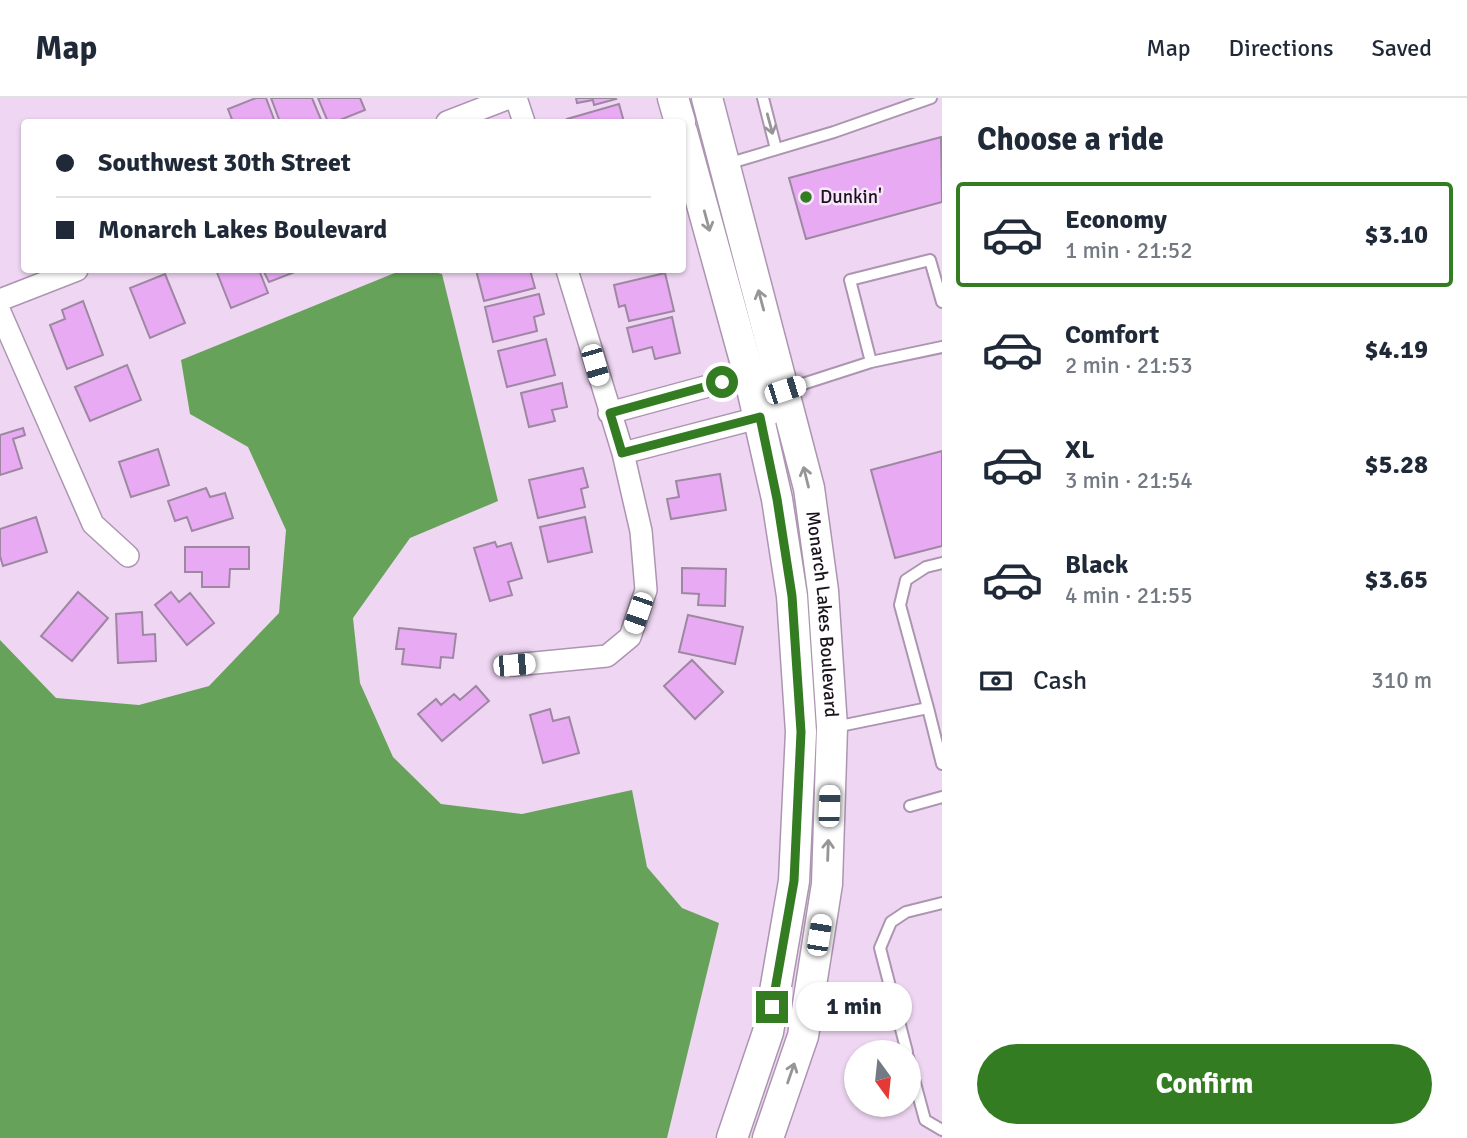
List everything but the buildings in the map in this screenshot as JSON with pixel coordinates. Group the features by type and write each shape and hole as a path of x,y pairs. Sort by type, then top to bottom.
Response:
{"street":[{"path":"455,119 509,98"},
{"path":"516,98 523,119"},
{"path":"673,98 679,119"},
{"name":"Monarch Lakes Boulevard","path":"707,98 709,169 749,375 777,499 792,596 801,732 794,881 768,1032 732,1138"},
{"name":"Monarch Lakes Boulevard","path":"686,137 709,169 784,388 809,488 823,591 832,727 827,884 803,1036 768,1138"},
{"path":"0,300 69,273"},
{"path":"514,665 607,656 630,637 646,590 641,531 622,453 568,273"},
{"path":"0,312 93,524 128,555"},
{"path":"610,413 749,375 784,388 760,417 622,453"}],"lane":[{"path":"763,98 776,149"},
{"path":"709,169 834,132 931,98"},
{"path":"871,362 850,280 930,260 942,302"},
{"path":"784,388 871,362 942,347"},
{"path":"942,563 926,567 906,580 900,605 942,764"},
{"path":"832,727 928,708"},
{"path":"910,806 942,797"},
{"path":"904,1040 880,948 891,922 906,912 942,903"},
{"path":"921,1104 925,1120 942,1130"}],"shaded area":[{"path":"395,273 442,274 498,501 410,538 353,618 360,683 393,757 441,804 522,814 632,790 647,867 682,908 719,923 667,1138 0,1138 0,640 56,698 139,705 209,686 279,613 286,530 248,447 190,414 181,360"}],"place":[{"name":"Dunkin'","path":"806,197"}],"route":[{"path":"722,382 610,413 622,453 760,417 777,499 792,596 801,732 794,881 772,1007"}]}
